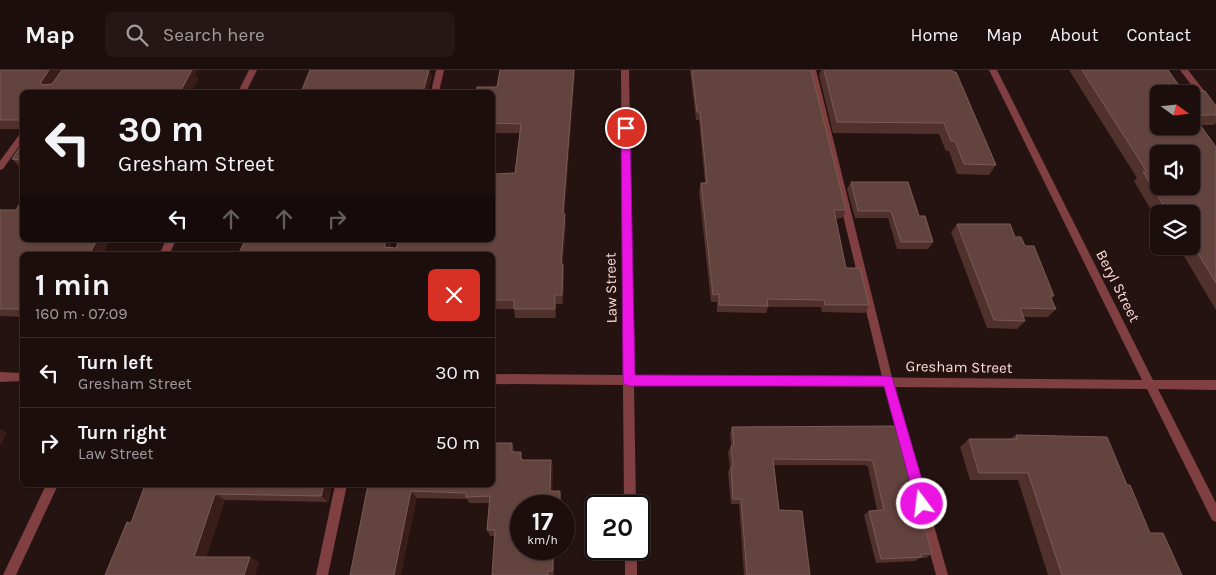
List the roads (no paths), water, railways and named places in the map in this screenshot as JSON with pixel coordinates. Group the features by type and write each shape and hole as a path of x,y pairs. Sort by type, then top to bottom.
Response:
{"street":[{"path":"243,90 253,70"},
{"path":"435,90 440,70"},
{"name":"Law Street","path":"625,70 630,495"},
{"path":"812,70 888,381 942,575"},
{"name":"Beryl Street","path":"993,70 1216,516"},
{"path":"1184,70 1216,112"},
{"path":"0,168 20,140"},
{"path":"0,377 20,377"},
{"name":"Gresham Street","path":"495,380 888,381 1216,385"},
{"path":"9,575 51,487"},
{"path":"322,575 341,487"},
{"path":"631,560 631,575"}]}
